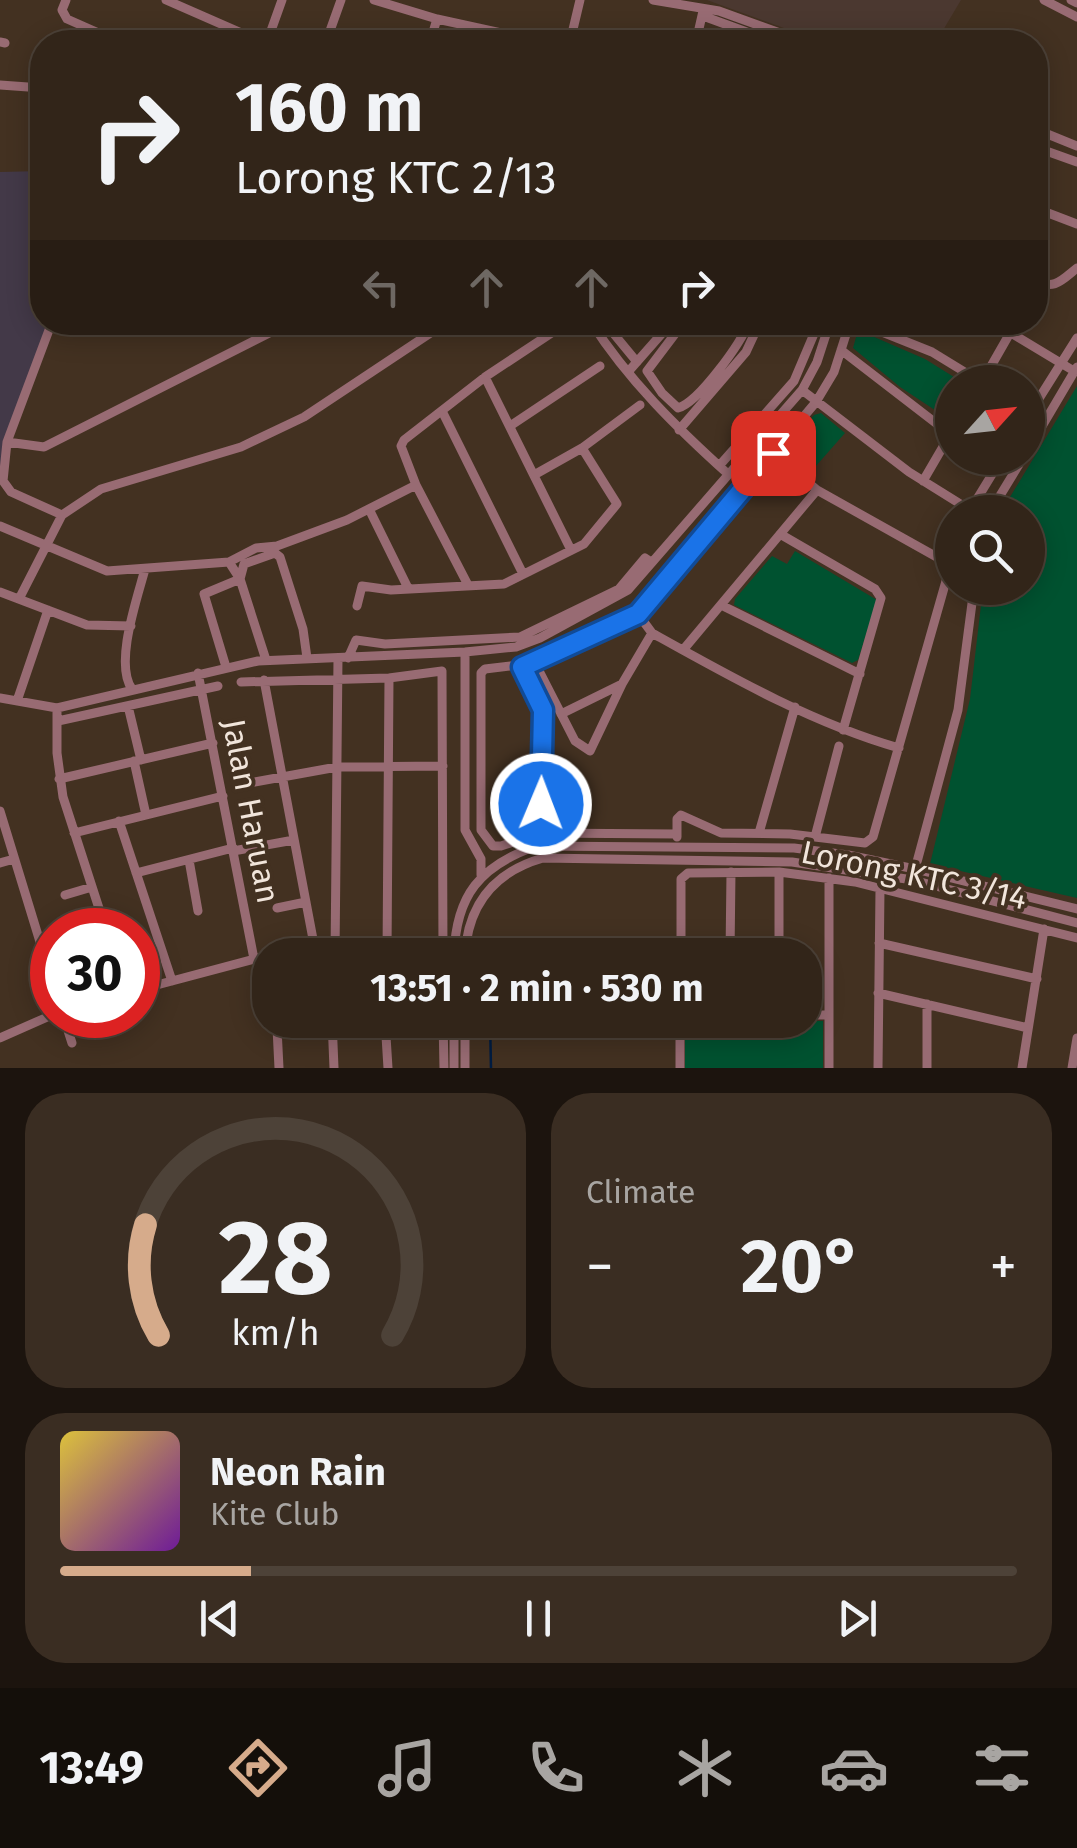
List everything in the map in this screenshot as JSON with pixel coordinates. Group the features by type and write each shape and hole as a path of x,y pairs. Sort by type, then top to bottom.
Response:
{"street":[{"path":"66,0 63,16 93,30"},
{"path":"166,0 237,30"},
{"path":"270,30 282,0"},
{"path":"330,30 341,0"},
{"path":"374,0 488,30"},
{"path":"573,30 580,0"},
{"path":"653,0 764,30"},
{"path":"1046,0 1077,16"},
{"path":"699,30 703,12"},
{"path":"703,12 746,30"},
{"path":"434,30 437,19"},
{"path":"0,85 30,87"},
{"path":"1048,134 1077,146"},
{"path":"1048,152 1077,162"},
{"path":"1048,213 1077,224"},
{"path":"1048,285 1077,268"},
{"path":"47,335 7,442 3,481 6,487 62,515"},
{"path":"7,442 44,448 266,335"},
{"path":"19,599 62,515 101,489 242,447 304,417 428,335"},
{"path":"468,585 401,453 404,440 485,377 548,335"},
{"path":"601,335 680,430 728,474"},
{"path":"615,335 638,362"},
{"path":"664,335 648,366 648,376 674,406 686,406 703,395 746,352 754,335"},
{"path":"628,372 670,335"},
{"path":"680,430 740,335"},
{"path":"719,466 794,381 813,335"},
{"path":"0,698 57,708 266,660 466,652 516,646 540,638 616,599 651,562 802,390 818,362 826,335"},
{"path":"677,834 541,833 493,846 481,830 482,673 485,669 536,664 638,614 816,402 834,372 848,335"},
{"path":"888,335 953,365"},
{"path":"991,365 1009,335"},
{"path":"1013,335 1076,369 1045,421"},
{"path":"1045,388 1077,338"},
{"path":"841,350 935,420"},
{"path":"510,426 600,366"},
{"path":"485,377 571,550"},
{"path":"802,390 945,495"},
{"path":"534,475 582,448 640,405"},
{"path":"442,411 523,574"},
{"path":"357,606 362,586 504,584 584,544 617,504 582,448"},
{"path":"773,453 817,490 935,553"},
{"path":"923,481 935,460"},
{"path":"0,526 97,569 229,562 256,548 278,546 369,510 416,485"},
{"path":"683,650 817,490"},
{"path":"369,510 408,588"},
{"path":"780,534 879,592 881,605 844,730"},
{"path":"240,578 244,564 278,554 304,629 307,658"},
{"path":"335,938 338,680 343,658 352,644 358,640 385,644 520,637 616,591 646,558 651,562"},
{"path":"229,562 240,578 266,660"},
{"path":"132,689 125,678 131,626 145,569"},
{"path":"226,667 202,598 206,591 240,578"},
{"path":"0,592 98,627 131,626"},
{"path":"721,605 860,674"},
{"path":"678,847 680,814 721,833 865,843 873,837 940,605"},
{"path":"913,880 958,710 972,605"},
{"path":"17,702 48,610"},
{"path":"638,614 652,632 794,707 844,730 899,748"},
{"path":"536,664 575,742 590,751 652,632"},
{"path":"457,938 461,910 483,871 465,830 466,652"},
{"path":"446,653 466,673"},
{"path":"522,667 543,710 541,833"},
{"path":"242,682 389,678 442,671 443,938"},
{"name":"Jalan Haruan","path":"198,673 252,949"},
{"path":"76,704 125,678"},
{"path":"388,938 389,678"},
{"path":"264,680 313,938"},
{"path":"561,714 622,684"},
{"path":"58,721 218,686"},
{"path":"128,706 146,815"},
{"path":"759,833 794,707"},
{"path":"57,708 59,778 99,908"},
{"path":"59,778 214,743"},
{"path":"815,838 839,746"},
{"path":"249,783 337,767 443,766"},
{"path":"74,833 223,796"},
{"path":"0,811 30,911"},
{"path":"119,821 172,981"},
{"path":"136,873 233,849 294,840"},
{"path":"479,880 496,864 536,846 794,848 848,854 1077,909"},
{"path":"468,938 474,911 490,886 512,869 543,858 792,862 913,880 1077,922"},
{"path":"0,863 14,859"},
{"path":"481,859 496,864"},
{"path":"188,860 198,912"},
{"path":"730,938 731,872"},
{"name":"Lorong KTC 3/14","path":"681,938 681,879 688,873 731,872 829,878 1077,938"},
{"path":"779,872 779,938"},
{"path":"829,878 829,1068"},
{"path":"65,895 92,887"},
{"path":"878,1068 880,889"},
{"path":"277,908 306,902"},
{"path":"1022,1068 1044,929"},
{"path":"878,942 1037,980"},
{"path":"160,984 252,960"},
{"path":"878,993 1028,1028"},
{"path":"927,1004 927,1068"},
{"path":"822,1015 828,1015"},
{"path":"1,1035 30,1024"},
{"path":"70,1038 72,1043"},
{"path":"277,1038 278,1068"},
{"path":"332,1038 334,1068"},
{"path":"386,1038 388,1068"},
{"path":"443,1038 444,1068"},
{"path":"454,1038 454,1068"},
{"path":"465,1038 465,1068"},
{"path":"680,1038 680,1068"},
{"path":"1072,1068 1077,1038"}],"shaded area":[{"path":"707,0 961,0 943,30 789,30"},
{"path":"30,171 30,335 47,335 0,473 0,172"}],"green space":[{"path":"857,335 870,335 935,365 935,410 853,348"},
{"path":"1077,386 1077,898 930,864 970,699 981,605 1045,605 1045,495 1011,495 1023,475 1045,475 1045,439"},
{"path":"821,413 845,433 808,475 786,456 785,450 814,415"},
{"path":"795,551 877,600 858,660 852,663 734,605 772,556 787,564"},
{"path":"823,1021 823,1068 685,1068 685,1038 822,1038"}],"waterway":[{"path":"490,1038 491,1068"}],"route":[{"path":"541,804 543,710 522,667 536,664 638,614 773,453"}]}
